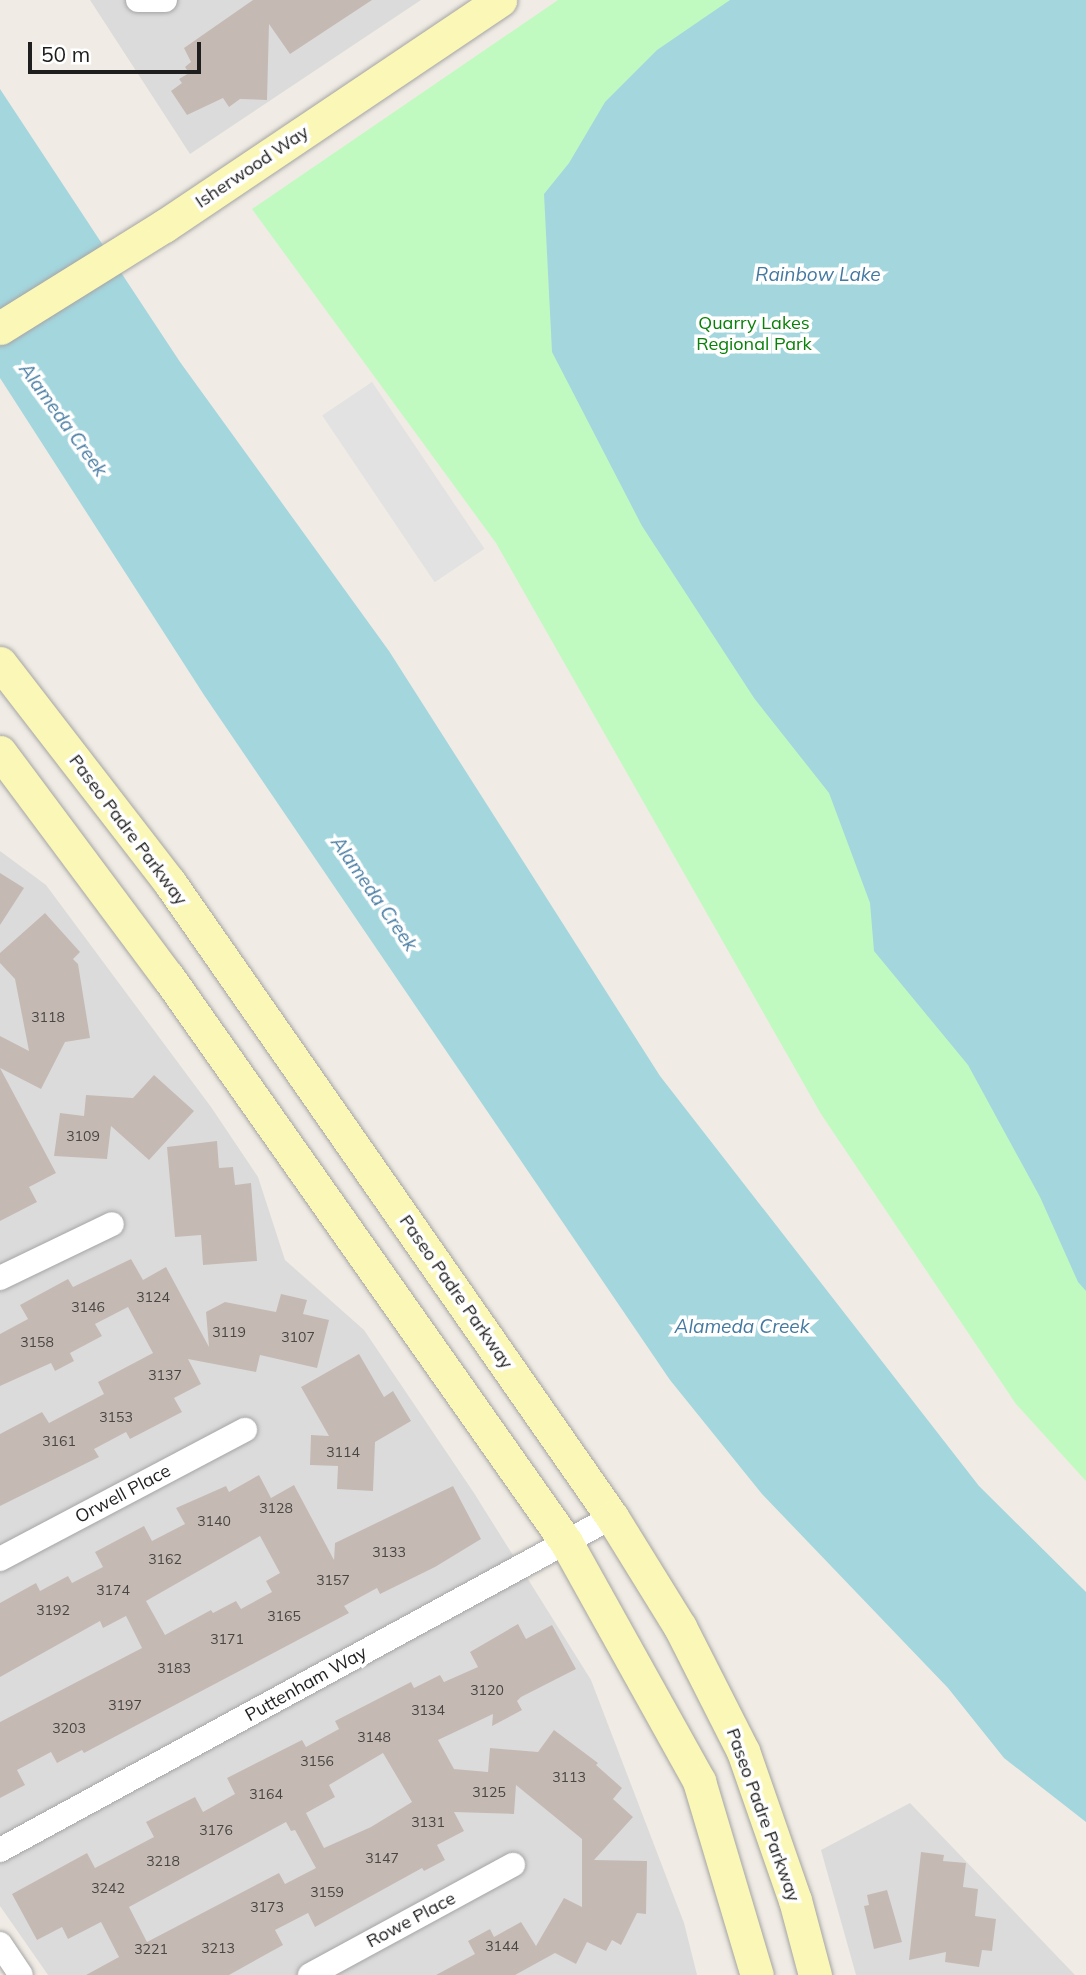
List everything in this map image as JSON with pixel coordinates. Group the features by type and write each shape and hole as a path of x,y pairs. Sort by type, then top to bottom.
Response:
{"main road":[{"name":"Isherwood Way","path":"0,328 149,235 500,0"},
{"name":"Paseo Padre Parkway","path":"0,663 170,883 612,1517 680,1627 743,1751 795,1900 815,1975"},
{"path":"0,752 167,977 566,1542 699,1781 757,1975"}],"street":[{"path":"0,1278 112,1224"},
{"name":"Orwell Place","path":"0,1559 245,1430"},
{"name":"Puttenham Way","path":"0,1850 612,1517"},
{"name":"Rowe Place","path":"310,1975 513,1865"},
{"path":"0,1944 21,1975"}],"shaded area":[{"path":"90,0 421,0 190,154"},
{"path":"372,382 484,549 435,582 322,416"},
{"path":"0,851 46,885 211,1107 258,1177 285,1260 364,1330 474,1493 591,1680 684,1923 697,1975 48,1975 0,1906"},
{"path":"910,1803 1075,1975 856,1975 821,1850"}],"green space":[{"name":"Rainbow Lake","path":"558,0 1086,0 1086,1481 1016,1404 821,1114 496,543 252,209"}],"water":[{"name":"Rainbow Lake","path":"730,0 1086,0 1086,1291 1078,1282 1040,1197 968,1065 874,951 870,903 829,793 754,698 642,526 552,352 544,194 569,163 605,102 657,50"},
{"name":"Alameda Creek","path":"0,89 180,362 389,651 660,1076 979,1486 1086,1592 1086,1822 1004,1758 948,1688 762,1494 670,1380 204,695 0,378"}],"building":[{"path":"253,0 372,0 290,54 269,24 267,100 240,99 229,107 223,98 187,115 171,91 182,83 179,79 189,73 185,67 191,62 184,48"},
{"path":"0,873 24,888 0,925"},
{"path":"45,913 80,952 73,959 78,964 90,1038 65,1042 41,1089 0,1068 0,1036 29,1051 15,979 0,963 0,953"},
{"path":"0,1068 56,1173 29,1187 37,1202 0,1221"},
{"path":"154,1075 194,1111 149,1160 111,1126 107,1159 54,1156 60,1113 84,1116 86,1095 133,1098"},
{"path":"217,1141 219,1168 233,1167 235,1185 251,1183 257,1261 203,1265 201,1235 175,1237 167,1147"},
{"path":"131,1259 143,1280 166,1267 209,1347 206,1312 225,1302 276,1312 281,1294 307,1300 303,1314 329,1320 317,1368 260,1355 256,1372 188,1359 201,1384 174,1398 182,1412 130,1439 126,1432 94,1449 99,1457 0,1506 0,1434 42,1412 49,1423 104,1394 98,1382 153,1353 128,1307 95,1324 102,1336 70,1353 74,1361 55,1371 51,1363 0,1386 0,1334 28,1319 20,1305 68,1279 73,1287"},
{"path":"359,1354 384,1397 393,1391 411,1421 375,1442 373,1491 337,1489 338,1466 310,1465 311,1435 329,1436 301,1387"},
{"path":"259,1475 271,1498 294,1485 334,1560 335,1543 453,1486 481,1539 435,1567 380,1594 377,1588 344,1606 349,1613 84,1753 82,1750 57,1763 51,1752 17,1770 25,1785 0,1798 0,1722 142,1648 126,1616 103,1628 100,1621 0,1677 0,1603 36,1583 40,1591 68,1576 72,1583 103,1567 95,1552 144,1526 152,1541 185,1524 176,1508 226,1486 229,1492","holes":["260,1536 280,1573 266,1581 272,1592 241,1609 236,1601 213,1613 211,1610 165,1635 146,1601"]},
{"path":"518,1624 526,1639 552,1625 576,1669 521,1697 517,1701 522,1710 492,1726 493,1714 438,1740 454,1769 488,1772 490,1748 538,1752 554,1730 598,1763 596,1765 622,1788 613,1799 633,1817 594,1860 647,1861 646,1914 637,1913 621,1945 612,1940 606,1951 587,1942 576,1964 555,1953 515,1975 436,1975 475,1954 468,1941 490,1929 494,1937 521,1922 536,1946 564,1898 582,1907 582,1839 516,1785 514,1814 454,1812 464,1831 437,1845 445,1860 424,1871 422,1868 315,1927 308,1913 275,1930 283,1945 229,1975 86,1975 119,1957 101,1922 68,1939 62,1927 37,1940 12,1894 87,1853 95,1868 154,1837 146,1822 195,1797 203,1812 235,1794 227,1778 302,1740 306,1747 339,1729 335,1721 411,1682 414,1688 440,1675 444,1682 478,1667 470,1652","holes":["383,1753 412,1802 371,1827 324,1848 306,1813 335,1797 329,1785","286,1822 291,1831 295,1830 316,1868 285,1884 279,1873 147,1942 129,1907"]},
{"path":"921,1852 944,1855 943,1861 966,1863 963,1887 978,1889 975,1916 996,1919 992,1951 982,1950 979,1967 945,1962 946,1952 909,1960"},
{"path":"887,1890 902,1942 874,1949 864,1906 869,1905 867,1895"}],"park label":[{"name":"Quarry Lakes Regional Park","path":"754,334"}]}
